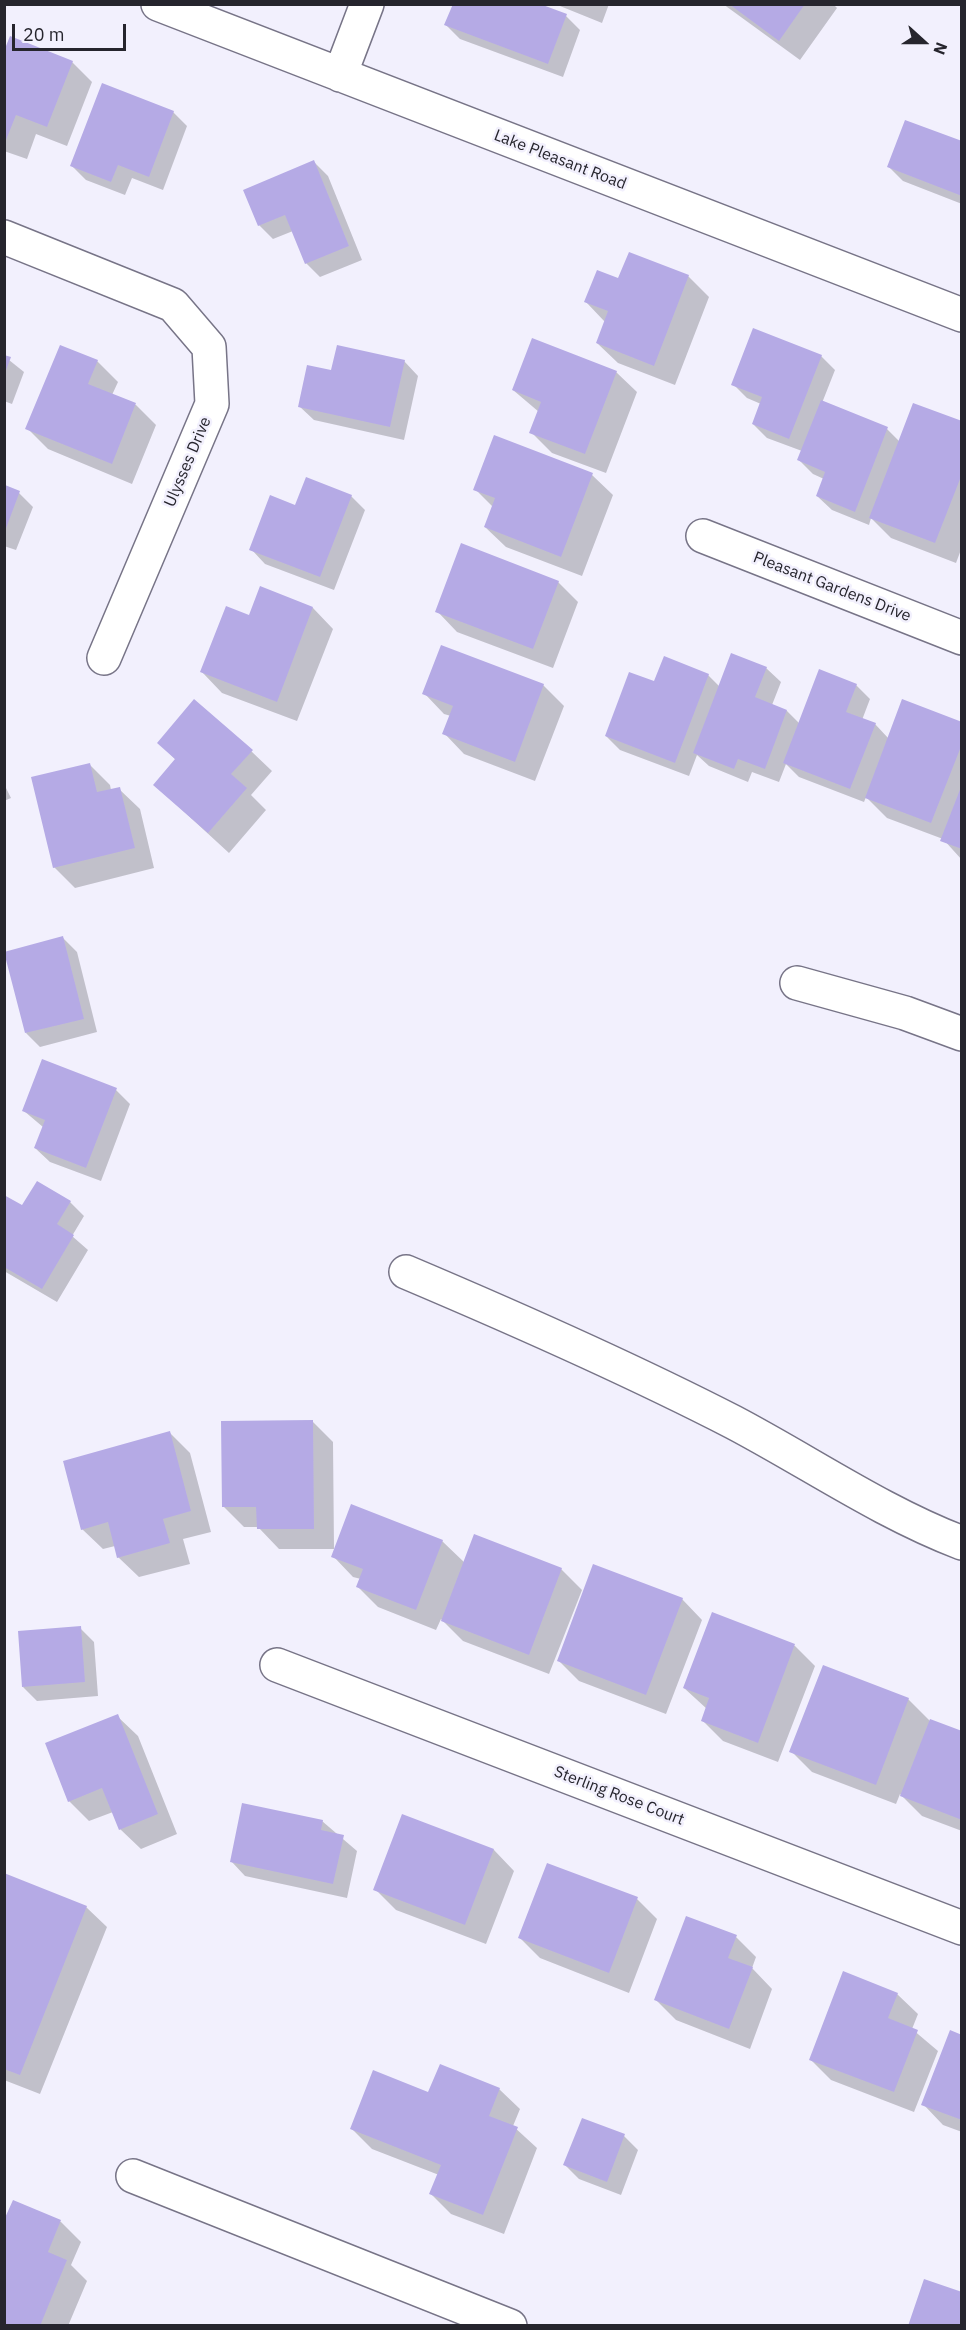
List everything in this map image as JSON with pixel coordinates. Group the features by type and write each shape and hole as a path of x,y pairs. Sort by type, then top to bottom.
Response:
{"street":[{"name":"Lake Pleasant Road","path":"159,4 962,315"},
{"path":"339,75 367,4"},
{"name":"Ulysses Drive","path":"4,237 173,305 209,347 212,404 104,658"},
{"name":"Pleasant Gardens Drive","path":"703,536 962,638"},
{"path":"797,983 904,1013 962,1034"},
{"path":"406,1272 602,1357 734,1423 921,1527 962,1543"},
{"name":"Sterling Rose Court","path":"277,1665 962,1928"},
{"path":"133,2176 510,2325"}],"building":[{"path":"453,4 540,4 567,14 548,64 444,25"},
{"path":"729,4 805,4 779,41"},
{"path":"10,36 73,61 47,127 16,115 6,140 4,51"},
{"path":"102,83 174,111 149,177 118,165 111,182 70,166"},
{"path":"905,120 962,141 962,196 887,167"},
{"path":"314,160 349,246 305,264 285,215 258,226 243,190"},
{"path":"629,252 689,275 654,366 596,343 608,311 584,302 597,270 618,278"},
{"path":"753,328 822,355 789,439 752,424 762,397 731,385"},
{"path":"532,338 617,371 585,454 529,433 541,402 512,390"},
{"path":"60,345 98,360 88,384 136,403 112,464 25,429"},
{"path":"337,345 405,360 390,427 298,407 307,365 331,370"},
{"path":"4,355 11,357 5,373 4,373"},
{"path":"821,400 888,427 855,512 816,496 825,472 797,460"},
{"path":"913,403 962,421 962,474 935,543 869,518"},
{"path":"494,435 593,473 561,557 484,527 495,498 473,490"},
{"path":"306,477 352,495 320,577 249,550 270,495 295,505"},
{"path":"5,485 20,491 5,531"},
{"path":"461,543 559,581 533,649 435,612"},
{"path":"260,586 313,607 277,702 200,672 226,606 249,615"},
{"path":"441,645 544,684 515,762 442,734 453,706 422,694"},
{"path":"731,653 767,667 755,697 787,710 765,769 738,759 734,769 693,753"},
{"path":"664,656 709,674 675,763 605,736 629,672 654,681"},
{"path":"819,669 857,684 846,712 876,723 850,789 783,763"},
{"path":"194,699 253,750 231,774 247,788 208,833 153,785 175,759 157,743"},
{"path":"902,699 962,722 962,744 931,823 865,798"},
{"path":"90,763 97,792 120,787 135,848 53,868 31,777"},
{"path":"962,787 962,849 940,841"},
{"path":"63,936 84,1019 25,1033 4,952"},
{"path":"42,1059 117,1088 86,1168 34,1148 45,1120 22,1111"},
{"path":"37,1181 71,1201 57,1224 74,1235 42,1289 4,1267 4,1195 22,1205"},
{"path":"313,1420 314,1529 257,1529 256,1507 222,1507 221,1421"},
{"path":"170,1431 191,1511 163,1519 170,1543 117,1558 108,1522 81,1530 63,1461"},
{"path":"351,1504 443,1540 416,1610 356,1587 363,1569 331,1557"},
{"path":"474,1534 562,1568 529,1655 441,1621"},
{"path":"593,1564 683,1598 646,1695 557,1661"},
{"path":"712,1612 795,1644 758,1743 701,1721 709,1698 683,1688"},
{"path":"81,1626 85,1682 22,1687 18,1631"},
{"path":"823,1665 909,1698 876,1785 789,1752"},
{"path":"118,1714 158,1814 119,1830 102,1788 68,1802 45,1743"},
{"path":"930,1719 962,1731 962,1820 900,1796"},
{"path":"242,1803 323,1820 321,1830 344,1835 333,1884 230,1862"},
{"path":"402,1814 494,1849 465,1925 373,1890"},
{"path":"547,1863 638,1897 609,1973 518,1938"},
{"path":"4,1873 87,1906 20,2075 4,2069"},
{"path":"686,1916 737,1935 728,1958 753,1967 729,2029 654,2000"},
{"path":"843,1971 898,1993 888,2018 918,2030 894,2092 809,2060"},
{"path":"950,2030 962,2035 962,2120 921,2105"},
{"path":"440,2064 500,2088 489,2116 518,2127 483,2215 429,2194 441,2165 350,2129 373,2070 428,2092"},
{"path":"582,2118 625,2134 607,2182 563,2165"},
{"path":"13,2200 61,2220 48,2252 67,2260 40,2326 4,2326 4,2220"},
{"path":"924,2279 962,2292 962,2326 908,2326"}]}
